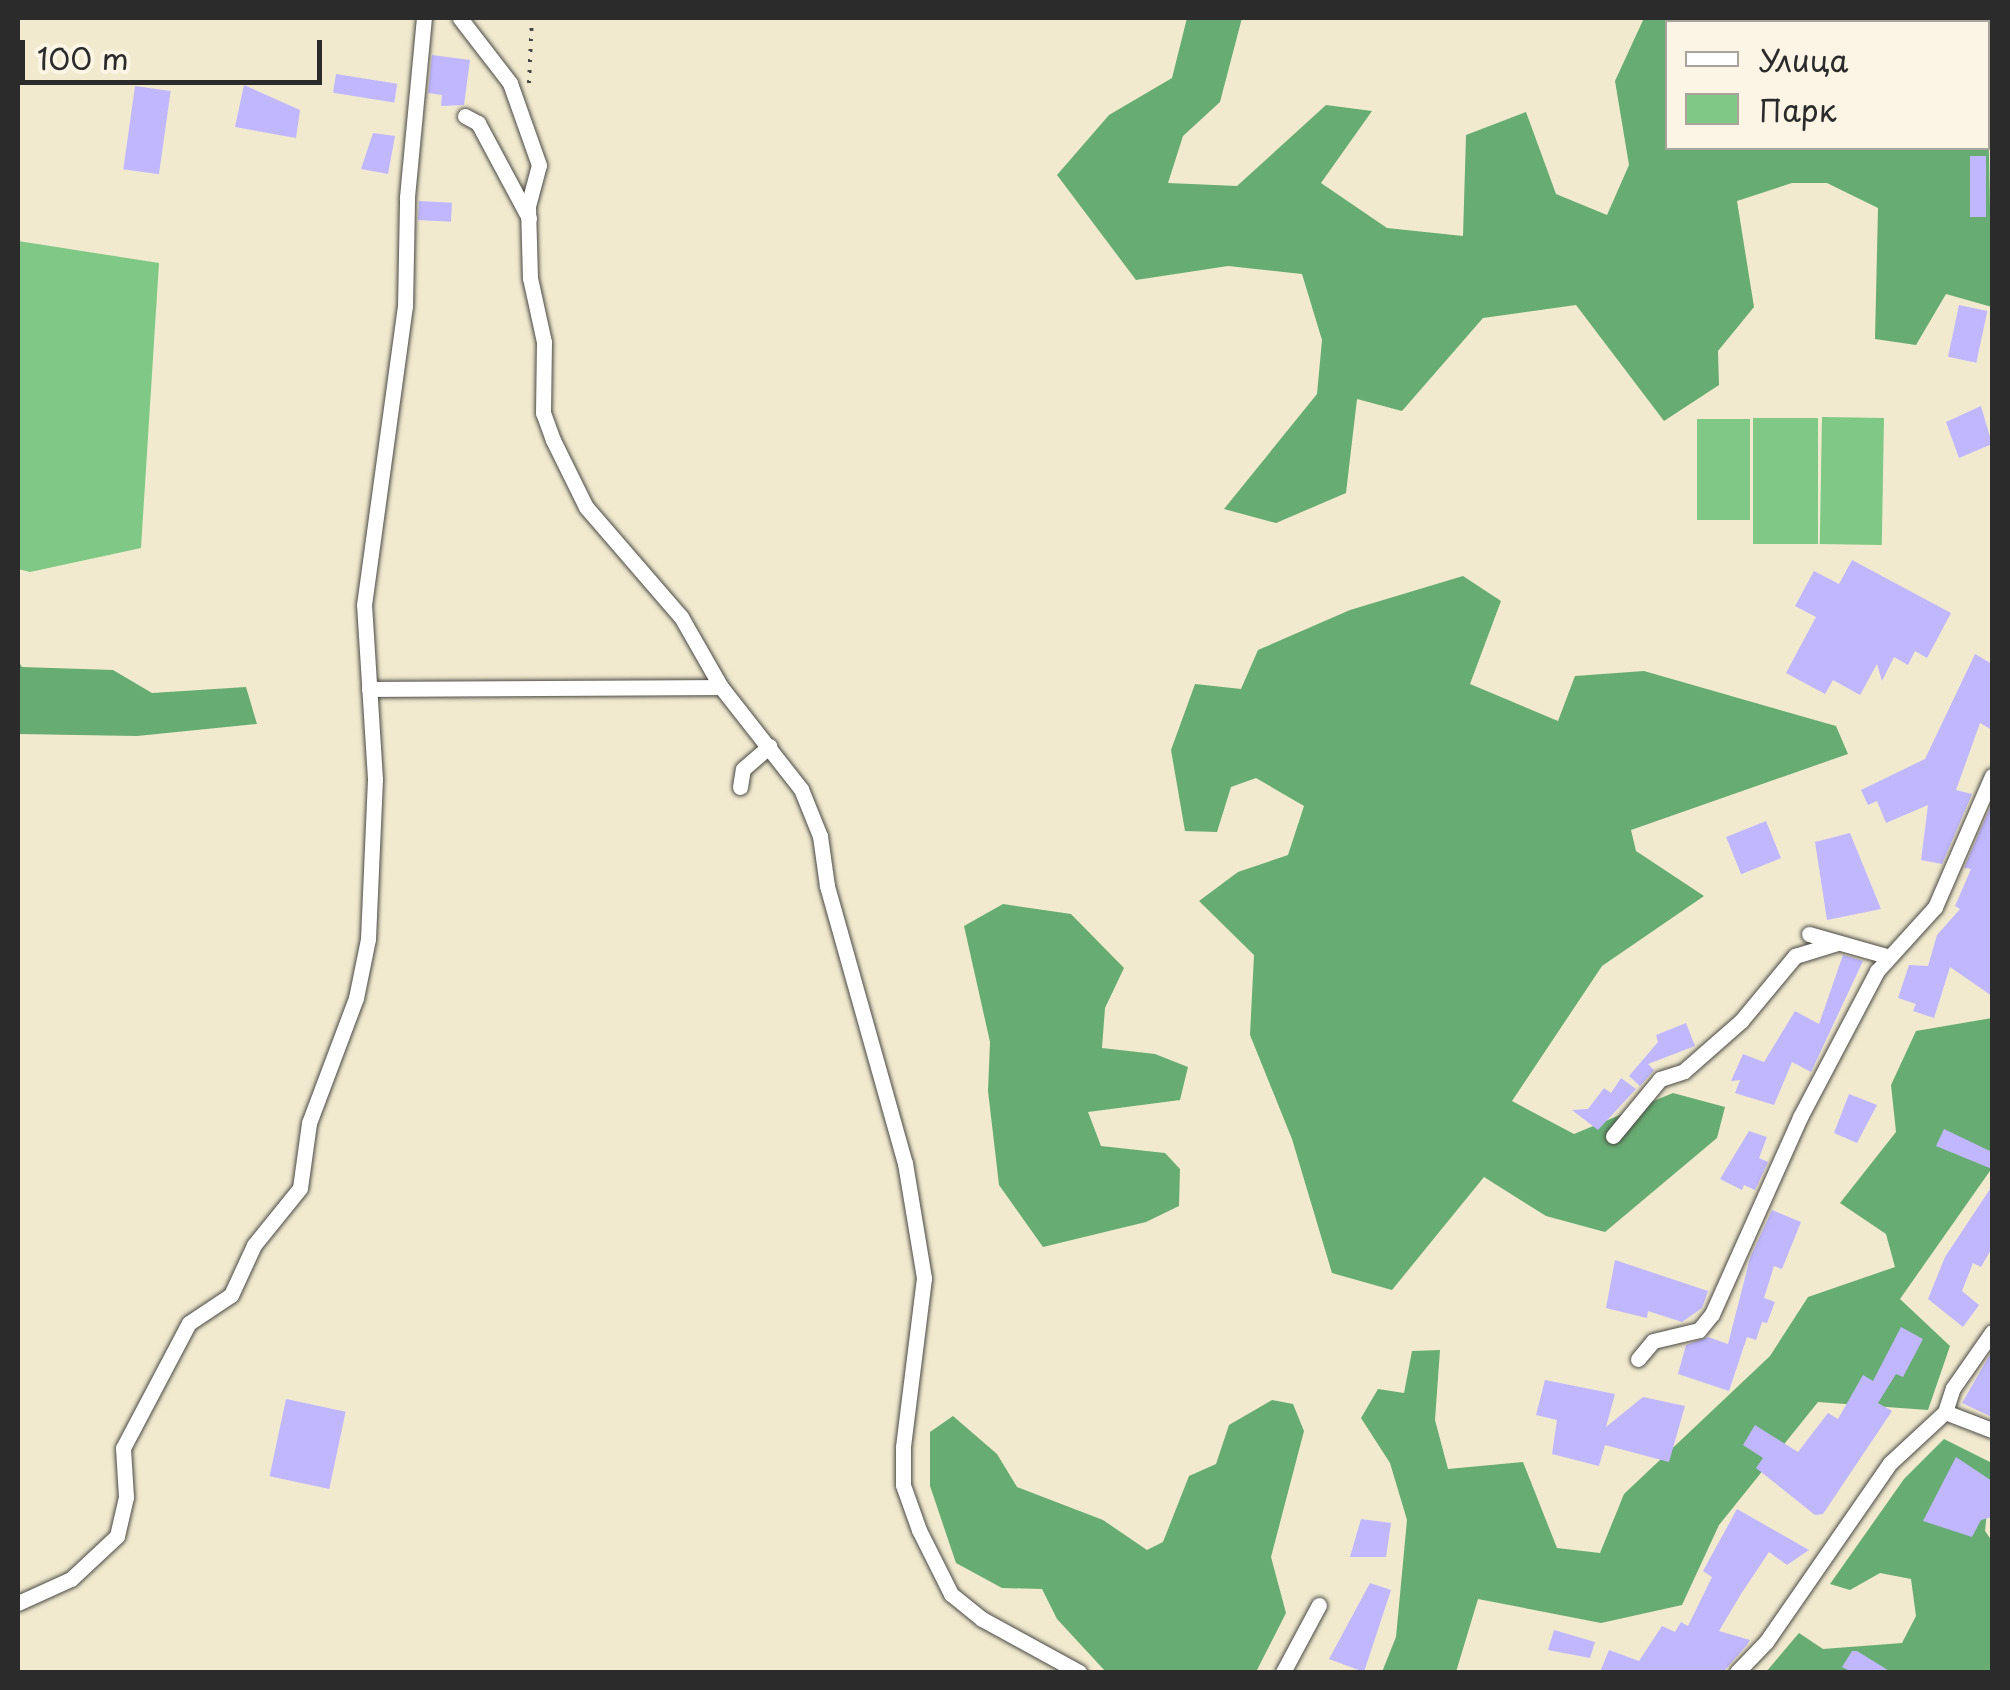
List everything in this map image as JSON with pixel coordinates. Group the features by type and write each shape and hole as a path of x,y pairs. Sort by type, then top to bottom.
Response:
{"street":[{"path":"18,1603 71,1579 117,1536 126,1498 124,1448 188,1323 231,1295 254,1245 300,1188 310,1122 356,998 368,939 375,779 364,605 405,306 424,18"},
{"path":"460,18 487,45 528,124 539,165 529,218 530,278 544,342 543,414 553,440 586,507 681,618 721,686 800,789 820,836 827,886 920,1234 924,1278 904,1485 951,1594 982,1619 1079,1672"},
{"path":"465,116 478,123 529,218"},
{"path":"369,689 721,686"},
{"path":"740,787 743,769 768,746"},
{"path":"1638,1360 1653,1342 1698,1330 1712,1314 1800,1117 1887,956 1935,908 1992,776"},
{"path":"1809,934 1887,956"},
{"path":"1613,1136 1660,1080 1684,1070 1741,1022 1796,956 1837,943"},
{"path":"1736,1672 1766,1642 1890,1463 1944,1412 1953,1388 1992,1332"},
{"path":"1944,1412 1992,1430"},
{"path":"1283,1672 1319,1605"}],"path":[{"path":"529,89 532,18"}],"green space":[{"path":"1187,18 1242,18 1220,102 1183,136 1168,183 1237,186 1326,105 1372,111 1321,183 1387,228 1463,236 1466,135 1526,112 1556,194 1607,215 1629,165 1615,81 1644,18 1726,18 1665,20 1665,150 1989,150 1992,307 1946,294 1916,345 1875,339 1878,208 1827,183 1792,183 1737,201 1754,307 1718,351 1719,385 1664,421 1576,305 1483,318 1402,411 1357,399 1346,493 1276,523 1224,509 1317,394 1322,340 1302,274 1228,266 1136,280 1057,175 1109,115 1172,78"},
{"path":"18,241 159,263 141,548 30,572 18,569"},
{"path":"1822,417 1884,418 1882,545 1820,544"},
{"path":"1753,418 1818,418 1818,544 1753,544"},
{"path":"1697,419 1750,419 1750,520 1697,520"},
{"path":"1463,576 1501,601 1470,684 1558,721 1575,676 1644,671 1836,726 1848,754 1631,830 1636,851 1704,896 1602,966 1512,1101 1574,1134 1673,1093 1725,1107 1717,1138 1605,1232 1546,1216 1484,1177 1392,1290 1332,1273 1292,1139 1250,1035 1254,955 1199,901 1238,872 1288,855 1304,806 1256,778 1231,787 1217,832 1185,831 1171,750 1195,684 1241,689 1258,650 1350,610"},
{"path":"18,661 22,667 113,670 152,693 246,687 257,724 137,736 18,734"},
{"path":"1003,904 1071,914 1124,968 1105,1008 1102,1048 1155,1054 1188,1067 1180,1100 1088,1112 1101,1146 1165,1153 1180,1169 1179,1206 1146,1222 1043,1247 999,1185 988,1091 990,1042 964,926"},
{"path":"1992,1018 1992,1168 1900,1299 1950,1346 1928,1410 1818,1402 1719,1525 1682,1605 1601,1623 1478,1599 1456,1672 1382,1672 1396,1637 1407,1520 1390,1463 1361,1418 1378,1389 1404,1393 1412,1351 1440,1350 1435,1420 1448,1469 1523,1462 1557,1548 1600,1553 1624,1494 1770,1356 1808,1297 1895,1267 1886,1234 1840,1203 1896,1132 1891,1085 1916,1031"},
{"path":"1272,1400 1293,1404 1304,1431 1271,1557 1286,1613 1256,1672 1106,1672 1057,1619 1042,1589 1002,1588 956,1563 930,1486 930,1432 953,1416 997,1454 1017,1487 1103,1520 1147,1550 1163,1542 1189,1476 1216,1464 1229,1425"},
{"path":"1944,1439 1992,1463 1985,1531 1992,1541 1992,1672 1766,1672 1799,1633 1823,1649 1902,1643 1916,1616 1911,1579 1880,1573 1850,1590 1830,1584 1904,1479"}],"building":[{"path":"432,55 470,60 464,105 441,106 442,95 428,93"},
{"path":"336,74 397,84 394,102 333,93"},
{"path":"244,85 300,110 296,138 235,127"},
{"path":"135,86 171,91 159,174 123,169"},
{"path":"373,133 395,136 388,174 361,169"},
{"path":"1970,156 1986,156 1986,217 1970,217"},
{"path":"419,201 452,203 451,222 418,220"},
{"path":"1959,305 1987,311 1976,363 1948,357"},
{"path":"1981,406 1992,444 1959,458 1946,422"},
{"path":"1852,560 1951,613 1927,658 1915,651 1908,665 1894,657 1882,681 1877,664 1860,695 1833,680 1825,694 1786,673 1816,617 1795,606 1814,571 1839,584"},
{"path":"1975,654 1992,664 1992,730 1980,723 1956,790 1972,794 1942,864 1921,860 1928,805 1886,823 1877,801 1868,805 1861,790 1925,759"},
{"path":"1992,803 1992,996 1950,967 1934,1018 1913,1011 1916,1004 1898,998 1909,965 1928,966 1937,935 1960,909 1955,906 1971,869 1964,868"},
{"path":"1766,821 1781,858 1741,874 1726,837"},
{"path":"1850,833 1881,909 1827,920 1815,842"},
{"path":"1843,955 1863,961 1811,1072 1792,1062 1774,1105 1735,1093 1740,1080 1731,1081 1743,1054 1764,1062 1795,1011 1819,1024"},
{"path":"1686,1023 1695,1046 1648,1064 1654,1070 1640,1086 1629,1076 1658,1042 1656,1035"},
{"path":"1621,1078 1636,1089 1598,1130 1572,1110 1588,1109 1604,1088 1611,1093"},
{"path":"1849,1094 1877,1105 1857,1143 1834,1133"},
{"path":"1944,1129 1992,1152 1992,1169 1936,1146"},
{"path":"1749,1131 1767,1137 1759,1158 1768,1162 1755,1190 1744,1185 1742,1190 1720,1179"},
{"path":"1992,1186 1992,1248 1981,1267 1973,1263 1962,1291 1979,1305 1963,1327 1928,1299 1945,1257"},
{"path":"1772,1210 1801,1222 1782,1269 1774,1266 1764,1298 1775,1302 1767,1323 1762,1322 1756,1340 1747,1337 1729,1391 1678,1374 1686,1345 1708,1337 1728,1344 1750,1258"},
{"path":"1615,1260 1708,1291 1702,1308 1682,1322 1648,1311 1647,1318 1606,1308"},
{"path":"1901,1327 1923,1339 1903,1377 1896,1374 1878,1403 1892,1411 1823,1514 1815,1515 1756,1468 1763,1458 1743,1445 1755,1425 1798,1452 1828,1413 1838,1419 1863,1375 1873,1381"},
{"path":"1992,1351 1992,1417 1962,1403"},
{"path":"1545,1380 1615,1394 1606,1427 1643,1397 1685,1406 1669,1462 1605,1445 1599,1466 1552,1454 1557,1420 1536,1415"},
{"path":"286,1399 346,1412 329,1489 270,1476"},
{"path":"1956,1457 1992,1481 1992,1517 1981,1520 1972,1537 1923,1521"},
{"path":"1737,1509 1809,1550 1787,1565 1769,1552 1741,1594 1719,1631 1750,1640 1747,1645 1723,1672 1600,1672 1609,1650 1639,1661 1662,1626 1675,1632 1681,1622 1688,1626 1712,1577 1703,1571"},
{"path":"1361,1519 1391,1523 1386,1557 1350,1557"},
{"path":"1370,1583 1391,1590 1364,1672 1329,1659"},
{"path":"1554,1630 1595,1642 1590,1658 1548,1650"},
{"path":"1852,1651 1891,1672 1852,1672 1842,1667"}]}
